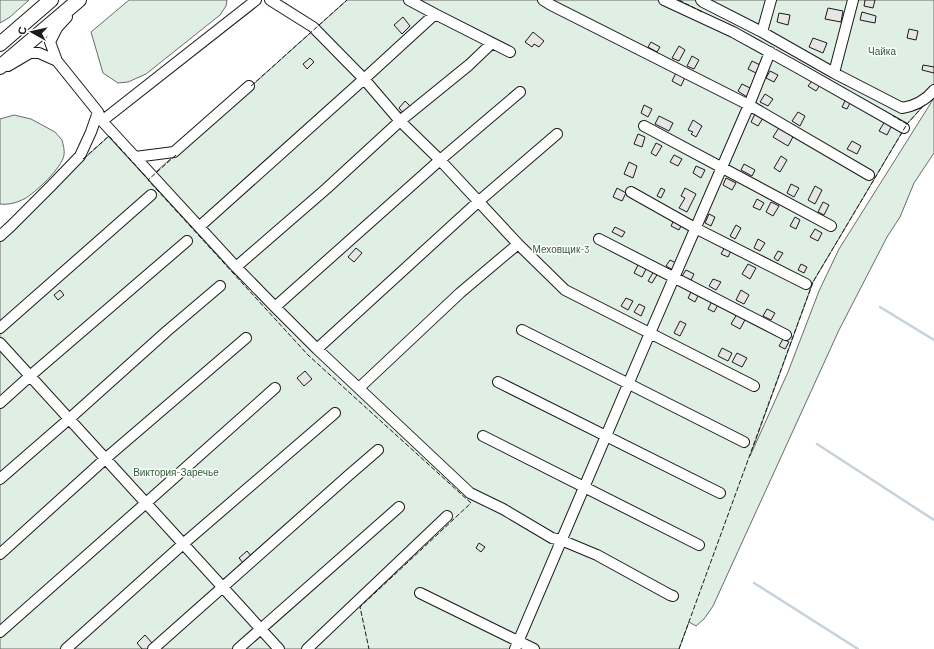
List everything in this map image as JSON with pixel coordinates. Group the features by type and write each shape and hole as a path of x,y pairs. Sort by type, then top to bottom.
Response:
{"highway":[{"path":"0,44 51,0"},
{"path":"0,67 80,0"}],"street":[{"path":"80,0 57,28 50,42 57,61 100,117 135,158 236,267 316,349 470,493 503,509 552,538 562,540 597,555 674,596"},
{"path":"0,236 80,156 100,117 256,0"},
{"path":"270,0 314,27 364,79 400,121 440,160 518,244 565,290 754,386"},
{"path":"409,0 510,52"},
{"path":"543,0 558,9 749,105 869,175"},
{"path":"664,0 733,32 904,128"},
{"path":"701,0 902,108 921,101 934,90"},
{"path":"762,32 771,0"},
{"path":"834,72 853,0"},
{"path":"199,227 435,14"},
{"path":"236,267 326,189 400,121 469,65 492,43"},
{"path":"517,645 628,383 749,105 770,52"},
{"path":"0,71 30,53 39,53 57,61"},
{"path":"135,158 174,152 249,86"},
{"path":"275,307 440,160 520,92"},
{"path":"644,126 831,226"},
{"path":"316,349 479,201 557,134"},
{"path":"631,192 695,228 806,284"},
{"path":"0,328 151,195"},
{"path":"599,239 786,335"},
{"path":"0,403 187,241"},
{"path":"359,388 460,293 518,244"},
{"path":"0,479 220,286"},
{"path":"522,330 744,442"},
{"path":"0,554 105,458 246,338"},
{"path":"0,344 279,649"},
{"path":"498,382 720,493"},
{"path":"0,632 274,388"},
{"path":"66,649 183,544 335,413"},
{"path":"483,436 698,545"},
{"path":"153,649 378,450"},
{"path":"238,649 399,507"},
{"path":"307,649 447,516"},
{"path":"420,593 517,645 534,649"}],"green space":[{"path":"0,0 29,0 10,17 0,23"},
{"path":"129,0 227,0 226,6 220,15 146,74 128,82 118,83 103,73 91,32"},
{"name":"Меховщик-3","path":"347,0 934,0 934,94 907,124 813,282 750,456 788,372 819,291 839,249 934,98 934,153 914,183 900,217 887,237 839,330 713,606 704,619 696,626 689,622 679,649 0,649 0,235 109,136 148,179"},
{"path":"14,115 31,119 55,132 62,140 64,155 53,173 29,196 15,203 0,204 0,119"}],"building":[{"path":"865,0 875,0 873,8 864,6"},
{"path":"828,8 843,11 841,22 825,19"},
{"path":"862,12 876,16 875,23 860,20"},
{"path":"779,13 790,15 788,25 777,22"},
{"path":"403,17 410,26 402,34 394,25"},
{"path":"909,29 918,31 916,40 907,38"},
{"path":"533,32 544,41 539,47 534,44 532,47 525,42"},
{"path":"813,38 827,43 823,53 809,47"},
{"path":"651,42 660,47 657,52 648,47"},
{"path":"679,46 685,50 679,61 672,58"},
{"path":"692,56 699,60 694,69 687,66"},
{"path":"310,58 314,62 307,69 303,64"},
{"path":"752,61 762,66 758,74 748,69"},
{"path":"923,65 934,67 934,73 922,70"},
{"path":"677,71 686,75 681,86 672,81"},
{"path":"770,71 778,75 774,82 766,78"},
{"path":"812,81 820,85 816,91 808,86"},
{"path":"742,84 752,89 747,97 738,91"},
{"path":"765,94 773,99 768,106 760,102"},
{"path":"846,99 851,101 847,109 842,107"},
{"path":"405,101 412,108 405,115 399,108"},
{"path":"644,105 652,109 648,117 641,113"},
{"path":"798,112 805,116 800,126 792,121"},
{"path":"755,114 763,118 758,126 751,122"},
{"path":"659,116 673,123 669,131 655,124"},
{"path":"693,120 702,126 696,137 691,134 693,132 688,130"},
{"path":"885,121 892,125 887,135 879,131"},
{"path":"780,126 794,135 788,146 773,137"},
{"path":"638,134 645,137 642,147 634,144"},
{"path":"852,141 861,146 857,154 847,149"},
{"path":"656,143 662,146 656,156 651,153"},
{"path":"674,155 682,159 678,166 670,162"},
{"path":"781,156 787,160 780,172 774,168"},
{"path":"629,162 637,166 633,178 624,174"},
{"path":"744,164 755,170 752,176 741,170"},
{"path":"696,166 705,170 701,178 693,173"},
{"path":"726,178 736,183 732,190 723,185"},
{"path":"791,184 799,188 794,197 787,193"},
{"path":"815,186 822,190 815,204 808,200"},
{"path":"617,188 626,193 622,201 613,197"},
{"path":"661,188 665,190 661,198 657,196"},
{"path":"685,188 696,194 687,212 679,208 685,198 681,196"},
{"path":"757,199 764,203 760,210 753,207"},
{"path":"771,202 779,206 773,216 766,212"},
{"path":"823,202 829,205 824,215 818,212"},
{"path":"709,214 715,217 711,226 705,223"},
{"path":"795,217 800,220 796,229 790,226"},
{"path":"674,220 682,224 679,230 671,226"},
{"path":"736,225 741,228 735,239 730,236"},
{"path":"615,227 625,232 622,237 612,232"},
{"path":"815,229 822,233 818,241 810,237"},
{"path":"758,239 765,243 760,251 754,248"},
{"path":"726,245 732,249 728,257 721,254"},
{"path":"356,248 362,253 354,262 348,257"},
{"path":"778,251 783,253 778,261 774,258"},
{"path":"670,260 676,263 673,270 666,266"},
{"path":"639,263 647,267 642,277 634,273"},
{"path":"748,264 756,268 750,279 742,274"},
{"path":"801,264 807,267 804,273 798,270"},
{"path":"686,270 694,274 691,280 682,276"},
{"path":"654,271 658,273 652,283 648,281"},
{"path":"713,279 721,282 716,290 709,286"},
{"path":"60,290 64,295 58,300 54,295"},
{"path":"692,290 699,294 695,302 688,298"},
{"path":"741,290 749,295 744,304 736,300"},
{"path":"626,298 633,301 628,310 621,306"},
{"path":"712,301 718,305 714,312 708,309"},
{"path":"639,304 645,307 641,316 634,312"},
{"path":"767,309 775,313 771,320 763,316"},
{"path":"737,314 746,318 740,329 731,324"},
{"path":"680,321 686,324 680,336 674,333"},
{"path":"783,339 789,342 785,349 779,346"},
{"path":"722,348 732,353 728,361 718,356"},
{"path":"737,353 747,358 742,367 732,362"},
{"path":"305,371 312,379 304,386 297,378"},
{"path":"479,543 485,547 481,552 476,548"},
{"path":"247,551 252,557 244,564 239,558"},
{"path":"145,635 153,644 147,649 142,649 137,643"}],"waterway":[{"path":"880,307 934,340"},
{"path":"817,444 934,520"},
{"path":"754,583 858,649"}],"fence":[{"path":"251,86 347,0"},
{"path":"679,0 702,12"},
{"path":"906,123 907,124 925,104"},
{"path":"679,649 813,282 907,124 893,116"},
{"path":"83,159 109,136 149,180"},
{"path":"176,155 148,180 308,355 471,503 360,607 369,649"}],"park label":[{"name":"Чайка","path":"882,51"},
{"name":"Виктория-Заречье","path":"176,472"}]}
